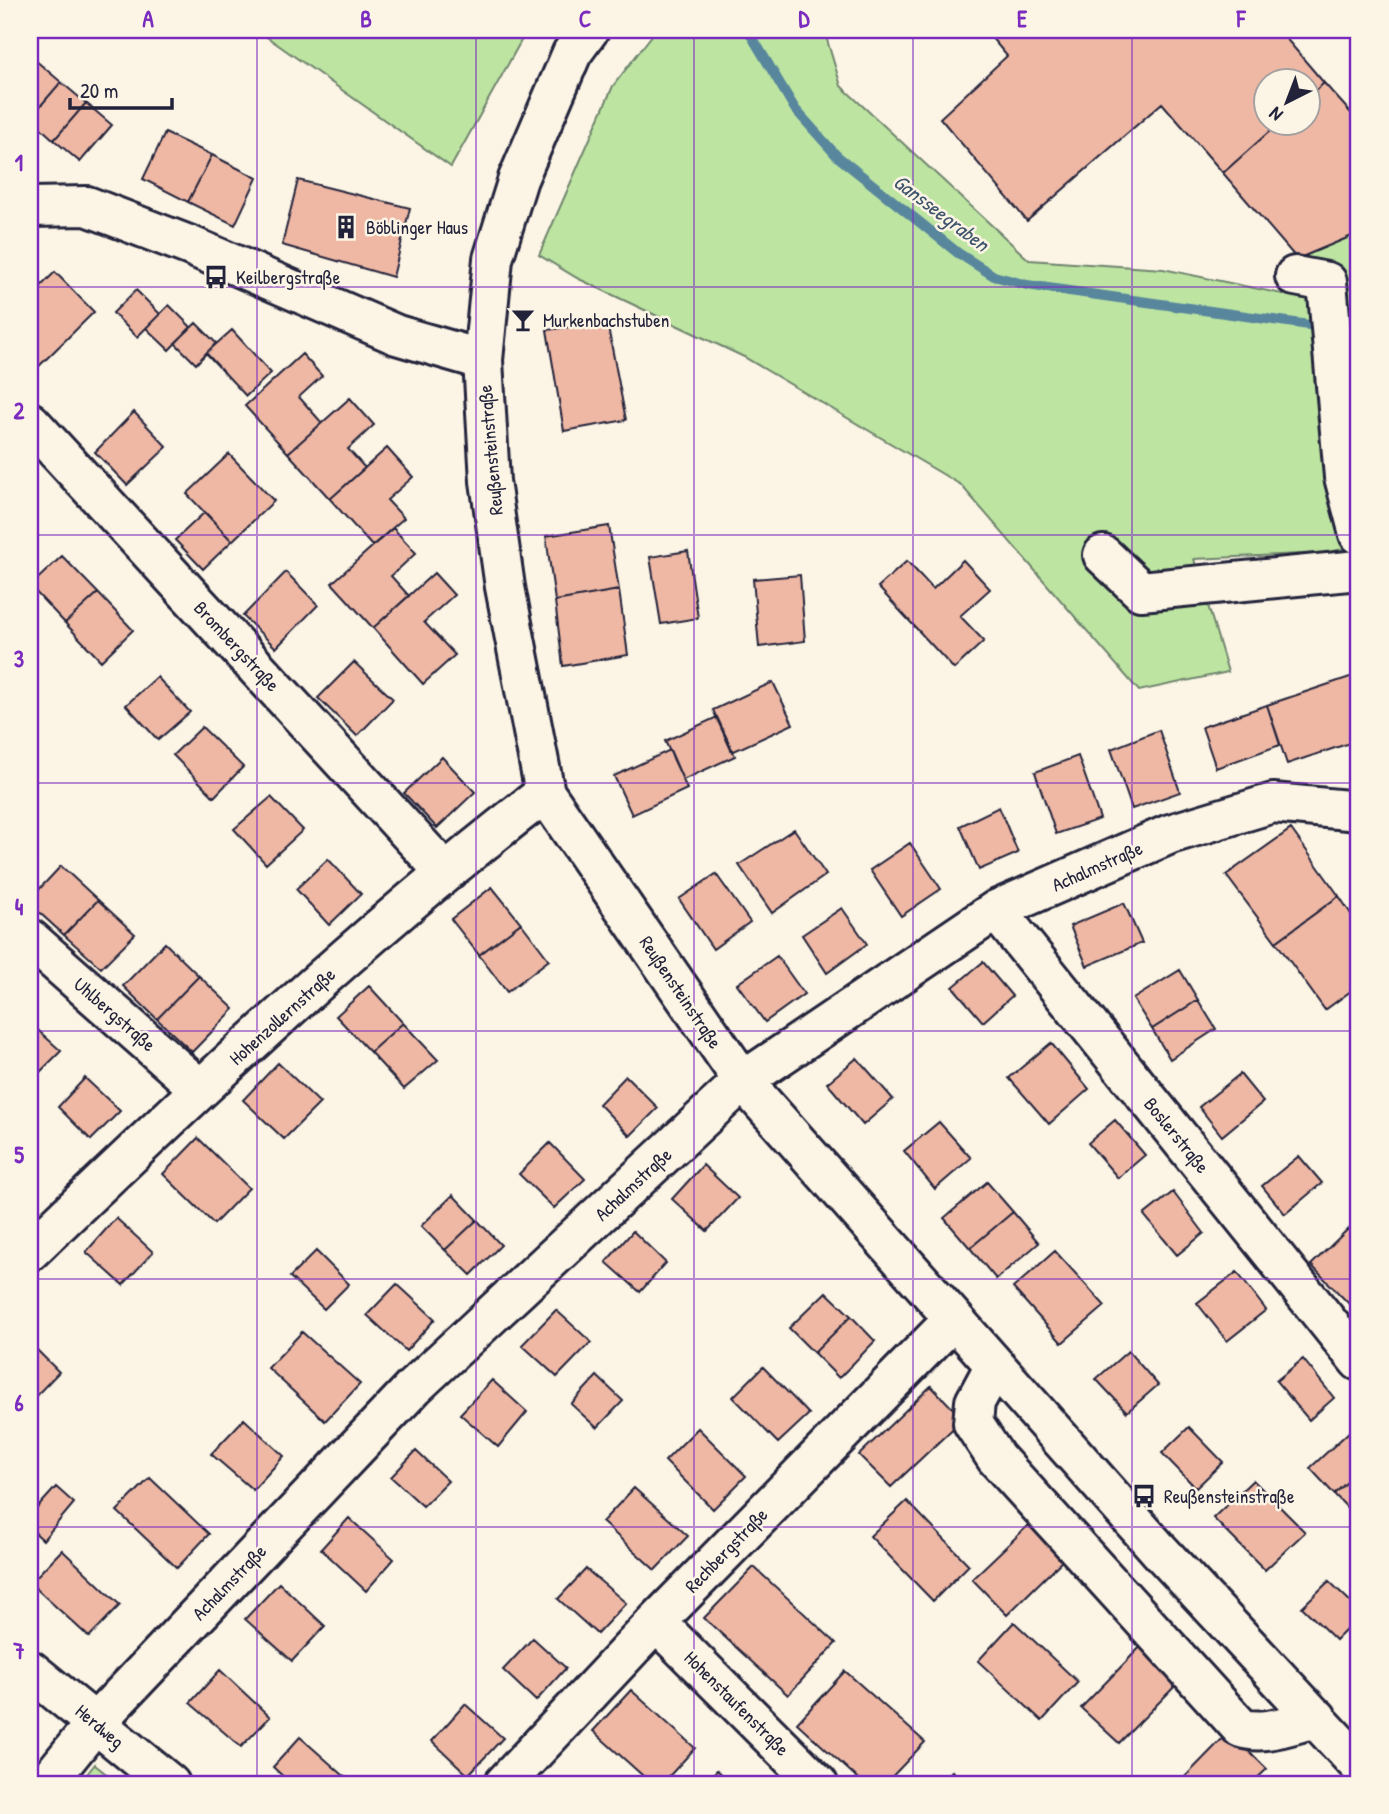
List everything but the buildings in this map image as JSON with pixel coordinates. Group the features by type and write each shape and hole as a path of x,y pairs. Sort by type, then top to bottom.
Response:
{"street":[{"name":"Reußensteinstraße","path":"589,30 572,53 518,179 493,259 483,360 490,481 505,587 545,793 743,1081 1158,1549 1359,1765"},
{"path":"30,207 87,206 191,246 397,335 483,360"},
{"path":"1295,276 1327,282 1347,375 1352,474 1359,534"},
{"name":"Brombergstraße","path":"30,422 444,871"},
{"path":"1103,555 1141,591 1359,570"},
{"name":"Hohenzollernstraße","path":"30,1251 200,1089 444,871 545,793"},
{"name":"Achalmstraße","path":"46,1784 96,1722 414,1387 743,1081 996,910 1170,834 1273,803 1359,811"},
{"name":"Boslerstraße","path":"996,910 1359,1361"},
{"name":"Uhlbergstraße","path":"30,939 200,1089"},
{"name":"Rechbergstraße","path":"503,1784 656,1622 953,1320"},
{"path":"995,1365 975,1402 973,1423 996,1458 1241,1728 1250,1731 1272,1729 1317,1718"},
{"name":"Hohenstaufenstraße","path":"656,1622 818,1784"},
{"name":"Herdweg","path":"30,1670 170,1784"}],"green space":[{"path":"257,30 527,30 451,167"},
{"path":"656,30 824,30 841,86 1029,260 1163,269 1282,294 1295,276 1297,259 1359,233 1359,546 1323,553 1194,559 1228,672 1139,691 961,485 744,357 577,278 539,255 613,86"},
{"path":"95,1765 119,1784 79,1784"}],"waterway":[{"name":"Gansseegraben","path":"748,30 795,109 837,156 958,253 994,276 1027,285 1309,325"}],"place":[{"name":"Böblinger Haus","path":"346,227"},
{"name":"Keilbergstraße","path":"216,277"},
{"name":"Murkenbachstuben","path":"523,320"},
{"name":"Reußensteinstraße","path":"1144,1496"}]}
